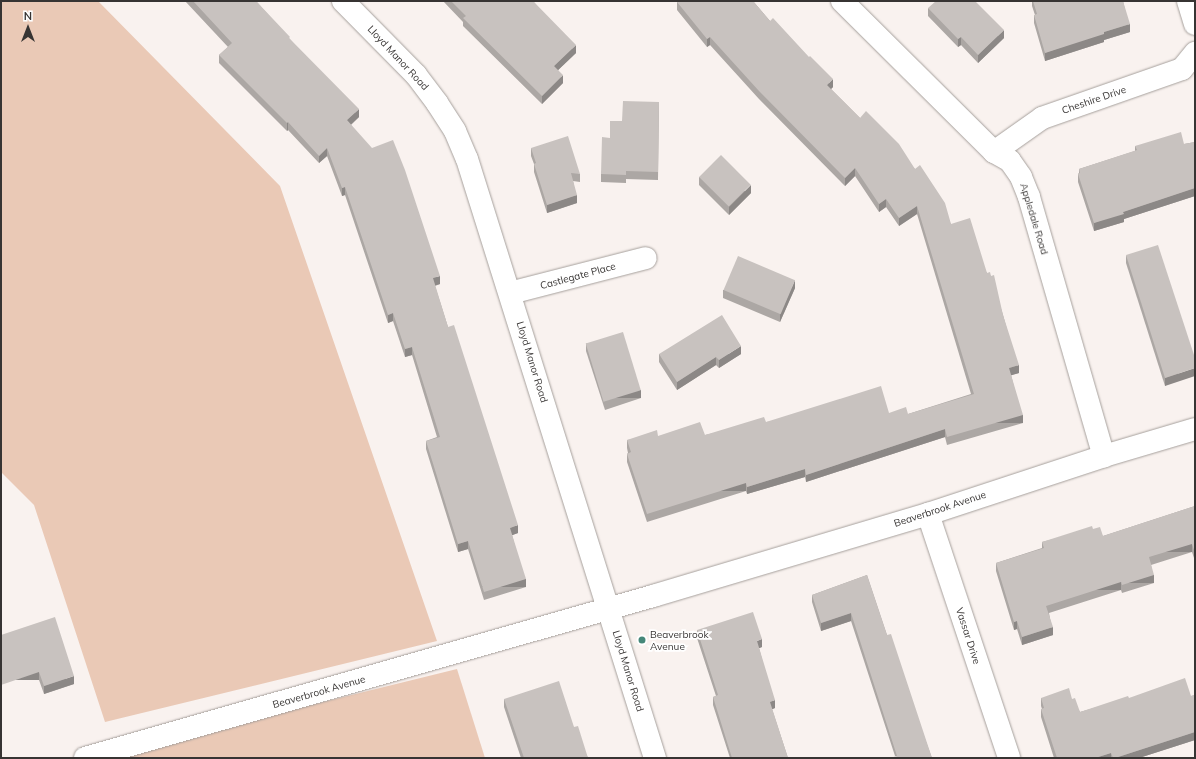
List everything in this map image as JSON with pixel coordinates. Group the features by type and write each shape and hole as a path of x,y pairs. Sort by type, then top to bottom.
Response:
{"street":[{"name":"Lloyd Manor Road","path":"343,1 416,75 437,103 455,131 467,159 655,758"},
{"name":"Appledale Road","path":"842,1 994,152 1010,161 1021,177 1029,197 1104,456"},
{"path":"1188,1 1195,24"},
{"name":"Cheshire Drive","path":"994,152 1042,118 1182,69 1195,53"},
{"name":"Castlegate Place","path":"510,293 646,258"},
{"name":"Beaverbrook Avenue","path":"85,758 609,609 928,514 1104,456 1195,429"},
{"name":"Vassar Drive","path":"928,514 1009,758"}],"shaded area":[{"path":"1,1 98,1 280,186 437,641 105,722 34,505 1,472"},
{"path":"457,669 485,758 107,758 107,755"}],"building":[{"path":"193,1 256,1 290,37 289,38 359,109 347,120 372,148 393,140 405,170 440,276 433,278 448,327 454,325 518,525 510,528 526,579 484,592 468,541 458,544 426,441 440,437 412,347 405,349 393,313 388,315 345,187 342,188 327,148 319,156 288,122 287,123 219,55 232,43"},
{"path":"451,1 533,1 576,45 554,66 563,75 542,96 463,18 466,16"},
{"path":"753,1 770,21 773,18 809,57 810,56 833,79 827,85 860,118 866,111 899,144 915,169 920,165 945,203 951,224 970,218 987,273 990,272 991,276 994,275 1003,315 1019,365 1009,368 1023,415 947,437 945,429 806,475 805,469 747,487 746,483 647,514 627,454 631,452 627,440 657,430 658,436 700,422 705,435 764,417 766,422 881,386 889,413 906,407 908,414 974,394 917,206 899,218 886,199 879,204 855,168 845,178 759,91 710,37 707,39 677,2"},
{"path":"936,1 975,1 1004,30 978,55 961,37 958,39 928,8"},
{"path":"1033,1 1123,1 1130,24 1045,53 1034,15 1037,14"},
{"path":"623,101 659,102 658,172 626,171 626,175 601,174 602,137 610,138 610,121 622,121"},
{"path":"1181,132 1184,144 1195,142 1195,188 1123,212 1124,214 1094,223 1078,174 1080,173 1079,169 1137,150 1135,146"},
{"path":"568,136 580,174 571,173 577,195 547,205 534,164 536,163 531,148"},
{"path":"721,155 751,185 729,207 699,177"},
{"path":"1158,245 1195,358 1195,368 1165,378 1126,255"},
{"path":"738,256 795,280 781,314 724,290"},
{"path":"722,315 741,346 719,360 716,357 677,382 659,354"},
{"path":"623,332 641,390 604,402 586,343"},
{"path":"1195,506 1195,553 1192,544 1149,557 1154,575 1122,585 1121,582 1046,606 1053,627 1022,637 1017,621 1014,622 996,563 1044,548 1042,542 1092,526 1093,529 1100,527 1103,536"},
{"path":"867,575 887,635 891,634 932,758 890,758 897,756 851,613 821,623 812,595"},
{"path":"753,612 762,639 757,641 775,700 770,702 788,758 732,758 713,697 718,695 697,630"},
{"path":"55,617 74,676 44,686 39,672 1,685 1,635"},
{"path":"1185,678 1191,696 1195,695 1195,732 1115,758 1113,758 1111,753 1095,758 1057,758 1041,709 1044,708 1041,698 1069,688 1072,699 1075,698 1080,712 1128,696 1129,698"},
{"path":"559,681 574,727 578,726 588,758 524,758 504,699"}],"place":[{"name":"Beaverbrook Avenue","path":"642,640"}]}
